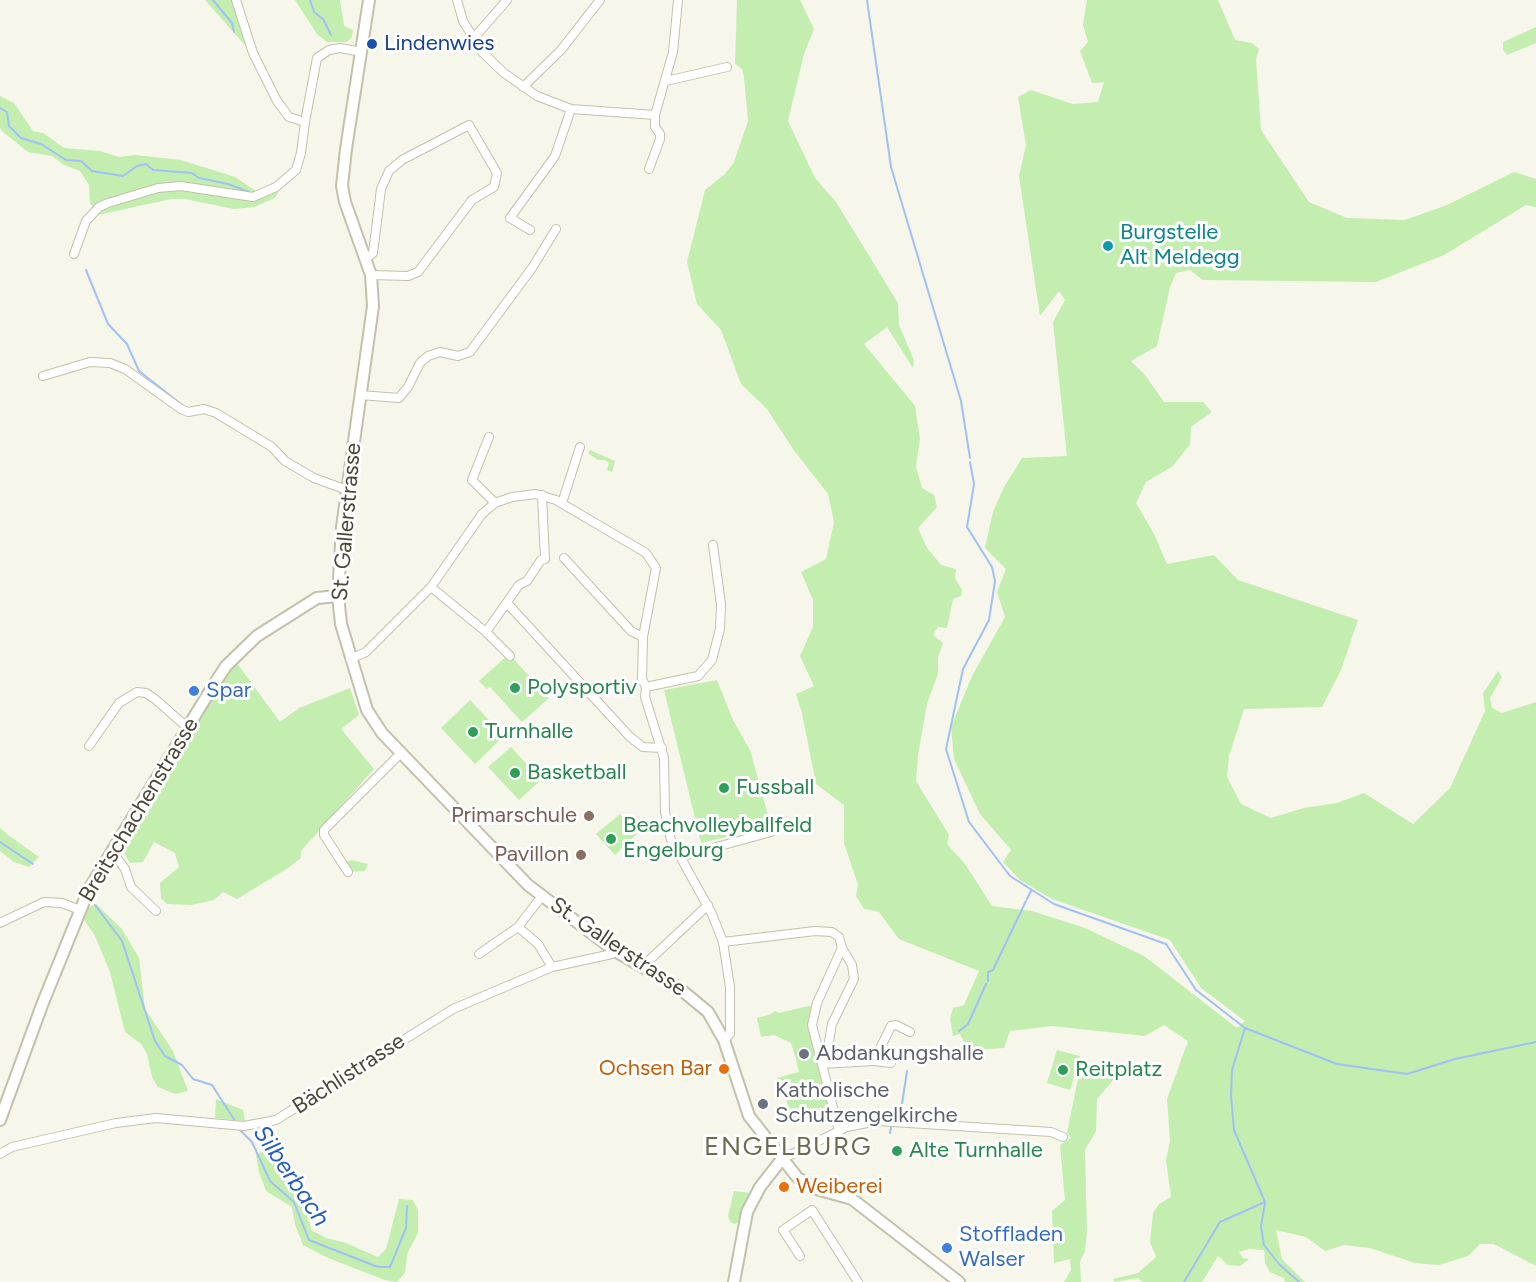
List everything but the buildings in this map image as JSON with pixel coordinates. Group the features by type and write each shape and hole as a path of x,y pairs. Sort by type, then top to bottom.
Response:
{"street":[{"path":"236,0 253,53 277,101 289,117 305,122"},
{"name":"St. Gallerstrasse","path":"369,0 342,186 345,202 371,274 373,306 347,490 338,596 341,624 367,710 376,726 401,753 542,896 615,951 702,1005 715,1020 724,1040 748,1116 804,1183 852,1199 959,1282"},
{"path":"457,0 463,21 473,39 495,66 524,87 571,108 655,115"},
{"path":"473,39 507,0"},
{"path":"524,87 561,50 600,0"},
{"path":"649,169 660,139 655,127 655,115 675,42 678,0"},
{"path":"74,254 86,221 99,207 108,203 158,188 181,186 253,197 291,176 299,162 317,58 329,50 340,48 362,52"},
{"path":"666,81 727,67"},
{"path":"530,230 510,218 555,156 571,108"},
{"path":"366,259 373,255 381,189 389,171 402,160 470,125 497,173 495,187 472,200 418,272 405,276 371,274"},
{"path":"360,395 396,399 406,391 420,363 428,356 440,352 463,356 470,352 532,268 556,229"},
{"path":"43,376 90,362 110,363 125,369 181,409 188,412 210,411 272,447 285,461 314,478 347,490"},
{"path":"489,437 472,480 495,503"},
{"path":"562,503 580,447"},
{"path":"350,659 366,652 431,587 477,519 495,503 522,495 542,495 562,503 588,521 637,546 650,558 656,568 643,637 642,679 646,687 645,697 662,747 668,831 680,857 708,905 723,942 730,987 730,1034 724,1040"},
{"path":"486,632 519,585 527,581 545,559 542,495"},
{"path":"646,687 698,676 712,660 720,629 721,604 713,545"},
{"path":"564,558 631,631 643,637"},
{"path":"431,587 486,632 510,656"},
{"name":"Breitschachenstrasse","path":"0,1120 80,910 112,851 226,666 249,642 317,598 338,596"},
{"path":"507,603 630,737 643,747 662,747"},
{"path":"89,746 119,704 137,692 146,693 188,728"},
{"path":"348,872 324,836 326,827 401,753"},
{"path":"680,857 771,832"},
{"path":"112,851 125,869 130,887 156,911"},
{"path":"479,954 518,927 542,896"},
{"path":"0,923 44,902 62,903 80,910"},
{"path":"642,967 708,905"},
{"path":"518,927 538,944 552,967"},
{"path":"723,942 826,932 839,937 842,948 852,965 854,979 832,1024 826,1059 822,1064"},
{"path":"839,1131 812,1020 842,948"},
{"name":"Bächlistrasse","path":"0,1154 12,1147 116,1123 156,1118 244,1126 276,1120 453,1009 552,967 612,954 615,951"},
{"path":"874,1061 891,1026 897,1025 910,1032"},
{"path":"822,1064 874,1061 891,1063"},
{"path":"734,1282 747,1212 760,1187 782,1159 839,1131 877,1121 1051,1132 1064,1137"},
{"path":"800,1256 783,1230 812,1210 858,1282"}],"green space":[{"path":"205,0 233,0 249,50 243,43"},
{"path":"295,0 340,0 344,26 353,30 352,37 347,42 327,42 317,34"},
{"path":"737,0 800,0 814,29 804,54 788,121 815,178 836,202 898,303 899,325 914,360 913,368 887,327 864,344 915,406 920,439 916,467 922,488 934,495 937,507 918,528 927,548 941,565 956,569 955,578 962,590 961,596 953,599 947,628 938,627 933,635 943,643 938,658 938,674 927,704 916,781 949,835 947,844 965,864 992,906 1032,911 1085,928 1144,956 1237,1028 1245,1021 1201,988 1170,940 1052,899 1020,880 1003,862 1011,850 980,814 954,759 951,727 972,676 1005,617 997,592 1006,569 985,548 993,512 1004,487 1022,458 1067,456 1053,322 1065,300 1059,291 1040,316 1019,176 1026,145 1018,97 1031,90 1073,104 1098,102 1104,82 1092,83 1080,51 1088,42 1083,25 1087,0 1218,0 1235,40 1252,43 1259,49 1256,59 1261,130 1309,202 1347,218 1405,220 1447,205 1514,172 1536,179 1536,207 1526,205 1444,255 1376,282 1203,280 1190,270 1176,273 1170,287 1157,346 1131,361 1145,375 1164,402 1203,402 1212,412 1191,427 1190,444 1173,466 1146,482 1136,503 1154,534 1167,564 1214,555 1238,580 1358,620 1341,670 1322,707 1244,709 1229,756 1227,777 1241,804 1271,818 1304,808 1337,803 1364,793 1413,824 1450,788 1485,711 1483,693 1498,671 1502,677 1490,698 1492,708 1502,713 1536,702 1536,1266 1494,1244 1480,1244 1468,1256 1439,1265 1415,1263 1370,1248 1344,1245 1325,1251 1306,1237 1276,1230 1282,1259 1305,1282 1285,1282 1284,1278 1270,1272 1265,1263 1264,1250 1249,1249 1239,1252 1243,1258 1249,1259 1240,1266 1228,1265 1218,1256 1202,1282 1142,1282 1138,1278 1114,1282 1113,1279 1138,1273 1156,1257 1150,1242 1153,1213 1159,1204 1171,1197 1166,1160 1170,1141 1167,1099 1188,1041 1164,1025 1145,1036 1052,1026 1010,1031 1004,1048 975,1050 965,1044 960,1034 953,1036 950,1019 953,1008 964,1005 979,971 899,939 879,912 864,909 856,896 858,885 844,843 844,805 816,784 796,694 814,686 800,656 813,627 813,600 801,572 826,559 834,522 828,494 793,449 767,409 741,384 721,330 697,304 687,262 705,190 725,174 734,162 748,121 744,77 742,69 735,64"},
{"path":"1536,27 1536,43 1507,55 1503,50 1503,42"},
{"path":"0,96 14,103 33,131 43,133 64,148 100,151 119,157 135,155 181,160 235,177 262,195 279,187 278,193 275,198 254,207 234,209 185,199 171,199 98,215 90,203 89,185 80,171 64,165 52,156 28,152 3,132 0,128"},
{"path":"590,450 615,461 612,472 607,470 609,463 605,460 598,460 588,453"},
{"name":"Polysportiv","path":"509,654 549,698 522,722 490,687 487,689 479,681"},
{"path":"236,662 280,722 299,708 350,688 359,715 341,729 374,769 301,851 301,858 288,868 237,899 223,892 214,900 191,905 167,904 161,898 160,883 179,867 175,853 154,842 143,862 130,863 119,845"},
{"name":"Fussball","path":"717,680 733,720 750,750 771,826 701,843 664,690"},
{"name":"Turnhalle","path":"470,700 504,736 475,764 441,728"},
{"name":"Basketball","path":"511,747 541,780 519,800 488,767"},
{"path":"620,814 638,833 615,855 596,834"},
{"path":"0,828 39,857 29,867 14,862 0,851"},
{"path":"351,860 368,864 365,871 351,872 346,862"},
{"path":"96,904 122,929 139,958 145,1009 173,1051 188,1091 175,1094 158,1087 152,1077 147,1054 141,1044 125,1032 110,972 95,936 85,921 83,910"},
{"path":"817,1004 814,1024 830,1106 792,1120 782,1084 778,1085 777,1078 799,1072 791,1043 774,1035 761,1037 757,1018 775,1011 779,1013"},
{"name":"Reitplatz","path":"1057,1050 1080,1056 1070,1090 1047,1083"},
{"path":"1082,1059 1115,1078 1097,1099 1096,1131 1085,1150 1087,1232 1085,1251 1080,1262 1081,1282 1064,1282 1071,1270 1070,1259 1054,1263 1052,1211 1065,1200 1060,1145 1071,1138 1067,1133"},
{"path":"216,1099 243,1110 245,1121 215,1118"},
{"path":"273,1149 285,1180 307,1212 311,1230 326,1238 346,1243 378,1257 386,1249 399,1199 413,1200 418,1210 418,1233 407,1254 405,1273 397,1282 385,1280 328,1258 303,1245 295,1224 292,1207 266,1191 258,1169 256,1154"},
{"path":"734,1191 750,1193 740,1221 735,1224 730,1222 728,1216"}],"waterway":[{"path":"213,0 232,23 234,32"},
{"path":"310,0 314,12 323,19 331,35"},
{"path":"867,0 891,167 961,401 970,458"},
{"path":"0,108 7,112 9,126 21,138 41,144 66,160 81,161 92,171 123,176 137,166 146,164 153,170 192,173 199,178 228,184 249,192"},
{"path":"86,270 108,324 127,344 139,371 186,408"},
{"path":"970,462 974,484 967,527 992,567 995,581 989,620 963,669 946,749 969,822 1010,876 1054,904 1166,944 1196,990 1245,1028 1337,1064 1407,1074 1455,1059 1536,1042"},
{"name":"Silberbach","path":"0,842 33,864"},
{"path":"1027,899 1031,891"},
{"path":"988,981 988,972 993,970 1026,901"},
{"name":"Silberbach","path":"95,905 122,941 155,1041 165,1056 182,1065 193,1079 212,1085 235,1121"},
{"path":"959,1031 968,1024 986,984"},
{"path":"1184,1282 1220,1222 1265,1202 1234,1130 1231,1096 1232,1070 1245,1028"},
{"path":"894,1120 901,1111 907,1071"},
{"path":"890,1133 891,1127"},
{"name":"Silberbach","path":"239,1129 252,1142 270,1181 294,1202 309,1240 378,1267 390,1267 406,1228 407,1206"},
{"path":"1265,1203 1261,1226 1264,1245 1279,1264 1299,1282"}],"place":[{"name":"Lindenwies","path":"372,44"},
{"name":"Burgstelle Alt Meldegg","path":"1108,246"},
{"name":"Polysportiv","path":"515,688"},
{"name":"Spar","path":"194,691"},
{"name":"Turnhalle","path":"473,732"},
{"name":"Basketball","path":"515,773"},
{"name":"Fussball","path":"724,788"},
{"name":"Primarschule","path":"589,816"},
{"name":"Beachvolleyballfeld Engelburg","path":"611,839"},
{"name":"Pavillon","path":"581,855"},
{"name":"Abdankungshalle","path":"804,1054"},
{"name":"Ochsen Bar","path":"724,1069"},
{"name":"Reitplatz","path":"1063,1070"},
{"name":"Katholische Schutzengelkirche","path":"763,1104"},
{"name":"Alte Turnhalle","path":"897,1151"},
{"name":"Weiberei","path":"784,1187"},
{"name":"Stoffladen Walser","path":"947,1248"}],"district":[{"name":"ENGELBURG","path":"788,1147"}]}
